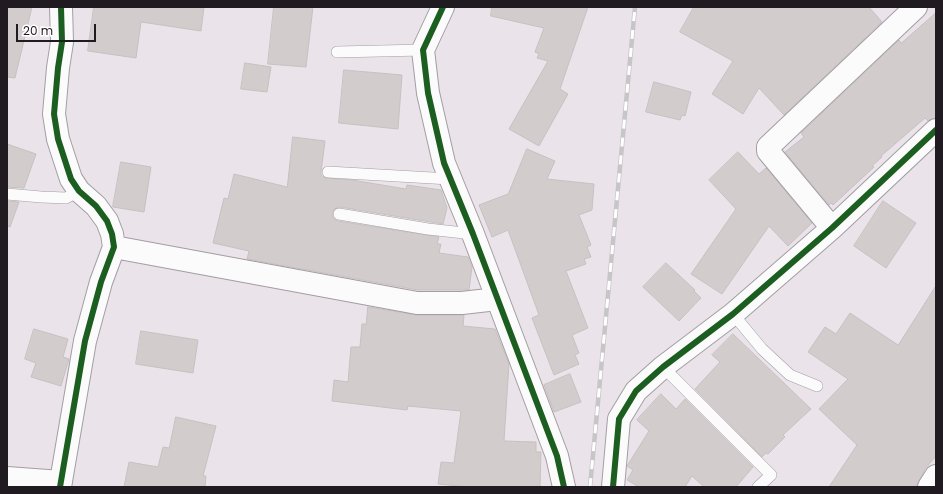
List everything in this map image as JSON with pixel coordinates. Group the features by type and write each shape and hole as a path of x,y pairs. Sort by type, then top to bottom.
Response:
{"street":[{"path":"7,478 61,484 85,341 101,282 114,247 112,234 107,221 96,206 79,191 71,178 58,139 54,114 62,42 61,7"},
{"path":"443,7 423,50 428,93 444,163 473,234 557,456 564,487"},
{"path":"832,228 768,151 768,147 916,7"},
{"path":"613,487 619,419 636,391 663,366 733,314 832,228 936,130"},
{"path":"114,247 417,303 462,303 497,299"},
{"path":"929,487 936,476"}],"lane":[{"path":"337,52 423,50"},
{"path":"328,172 450,179"},
{"path":"7,194 66,198 79,191"},
{"path":"339,214 428,229 473,234"},
{"path":"733,314 762,349 790,375 816,386"},
{"path":"663,366 771,475 758,487"}],"building":[{"path":"7,7 32,7 15,78 7,77"},
{"path":"94,7 204,7 201,31 141,22 136,58 88,51"},
{"path":"274,7 313,7 306,67 268,64"},
{"path":"492,7 588,7 560,89 568,94 539,146 509,129 548,61 537,58 539,54 535,52 544,28 491,16"},
{"path":"694,7 869,7 882,22 784,115 759,88 743,114 712,94 733,61 680,32"},
{"path":"936,13 936,118 928,121 925,118 881,156 882,157 872,166 874,167 833,205 831,203 829,205 785,152 804,137 801,133 899,40 901,43"},
{"path":"245,63 271,67 267,92 241,89"},
{"path":"344,70 402,75 398,129 339,123"},
{"path":"654,82 691,92 685,116 682,115 680,120 646,112"},
{"path":"293,137 325,141 321,175 325,178 352,180 406,189 407,185 441,190 447,208 443,224 340,207 334,209 332,216 338,221 439,237 437,244 441,244 439,253 468,257 472,267 469,290 418,290 247,259 249,251 213,243 224,198 228,199 234,174 287,187"},
{"path":"7,144 36,154 24,188 7,187"},
{"path":"527,149 555,161 547,179 594,184 592,210 579,215 591,245 587,247 591,257 584,259 586,264 566,271 588,328 572,335 579,353 575,355 579,364 554,375 532,318 539,315 508,230 492,237 479,205 508,194"},
{"path":"738,152 759,174 766,168 812,223 788,246 769,226 722,294 691,274 736,209 709,180"},
{"path":"121,162 151,167 144,212 113,207"},
{"path":"7,201 19,202 10,227 7,226"},
{"path":"883,201 916,223 886,268 854,246"},
{"path":"666,263 695,290 694,291 701,298 679,321 643,287"},
{"path":"936,286 936,456 925,469 916,487 829,487 857,445 819,409 848,379 808,352 825,327 836,334 850,313 898,345"},
{"path":"368,307 417,315 464,315 463,326 495,329 509,364 504,441 536,442 536,452 541,452 540,487 469,487 438,484 441,462 454,463 461,411 408,406 407,410 332,401 334,380 348,382 351,347 360,347 362,324 366,324"},
{"path":"34,329 68,339 63,357 69,359 61,386 31,377 36,363 25,359"},
{"path":"141,331 198,340 193,373 136,364"},
{"path":"733,334 811,409 783,435 785,437 768,454 766,453 762,457 695,389 720,362 712,355"},
{"path":"570,374 581,402 554,412 544,385"},
{"path":"661,394 676,409 685,399 753,467 736,487 704,487 692,476 685,487 639,487 627,480 633,470 627,466 649,431 637,420"},
{"path":"176,417 216,426 203,476 206,476 205,487 124,487 129,462 158,467 163,447 169,448"}],"railway":[{"path":"590,487 635,7"}],"cycle path":[{"path":"60,487 85,341 101,282 114,247 112,234 107,221 96,206 79,191 71,179 58,139 54,114 62,42 61,7"},
{"path":"443,7 423,50 428,93 444,163 473,234 557,456 564,487"},
{"path":"613,487 619,419 636,391 663,367 733,314 832,228 936,130"}]}
